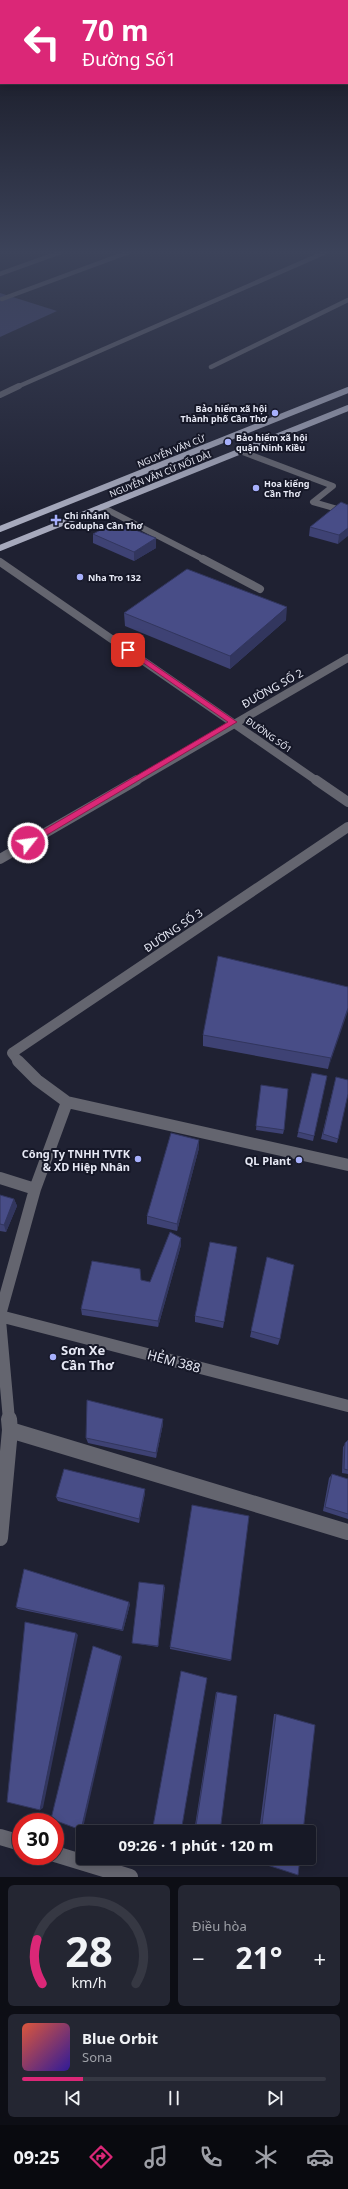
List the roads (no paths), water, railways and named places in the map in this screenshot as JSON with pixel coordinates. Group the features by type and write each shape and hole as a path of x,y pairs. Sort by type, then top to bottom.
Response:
{"main road":[{"name":"NGUYỄN VĂN CỪ","path":"0,529 348,390"},
{"name":"NGUYỄN VĂN CỪ NỐI DÀI","path":"0,548 348,408"}],"street":[{"path":"0,395 126,340"},
{"path":"210,367 266,340"},
{"path":"240,451 333,486 314,502 348,512"},
{"path":"102,507 260,588"},
{"name":"ĐƯỜNG SỐ1","path":"0,562 348,802"},
{"name":"ĐƯỜNG SỐ 2","path":"0,859 234,722 348,658"},
{"name":"ĐƯỜNG SỐ 3","path":"68,1102 51,1092 28,1074 12,1053 348,827"},
{"path":"68,1102 348,1165"},
{"name":"HẺM 388","path":"68,1102 35,1189 0,1316 348,1406"},
{"path":"0,1178 35,1189"},
{"path":"0,1320 10,1430 0,1538"},
{"path":"10,1430 348,1532"},
{"path":"0,1836 12,1840"},
{"path":"64,1857 130,1877"}],"place":[{"name":"Bảo hiểm xã hội Thành phố Cần Thơ","path":"275,413"},
{"name":"Bảo hiểm xã hội quận Ninh Kiều","path":"228,442"},
{"name":"Hoa kiểng Cần Thơ","path":"256,488"},
{"name":"Chi nhánh Codupha Cần Thơ","path":"56,520"},
{"name":"Nha Tro 132","path":"80,577"},
{"name":"Công Ty TNHH TVTK & XD Hiệp Nhân","path":"138,1159"},
{"name":"QL Plant","path":"299,1160"},
{"name":"Sơn Xe Cần Thơ","path":"53,1357"}]}
